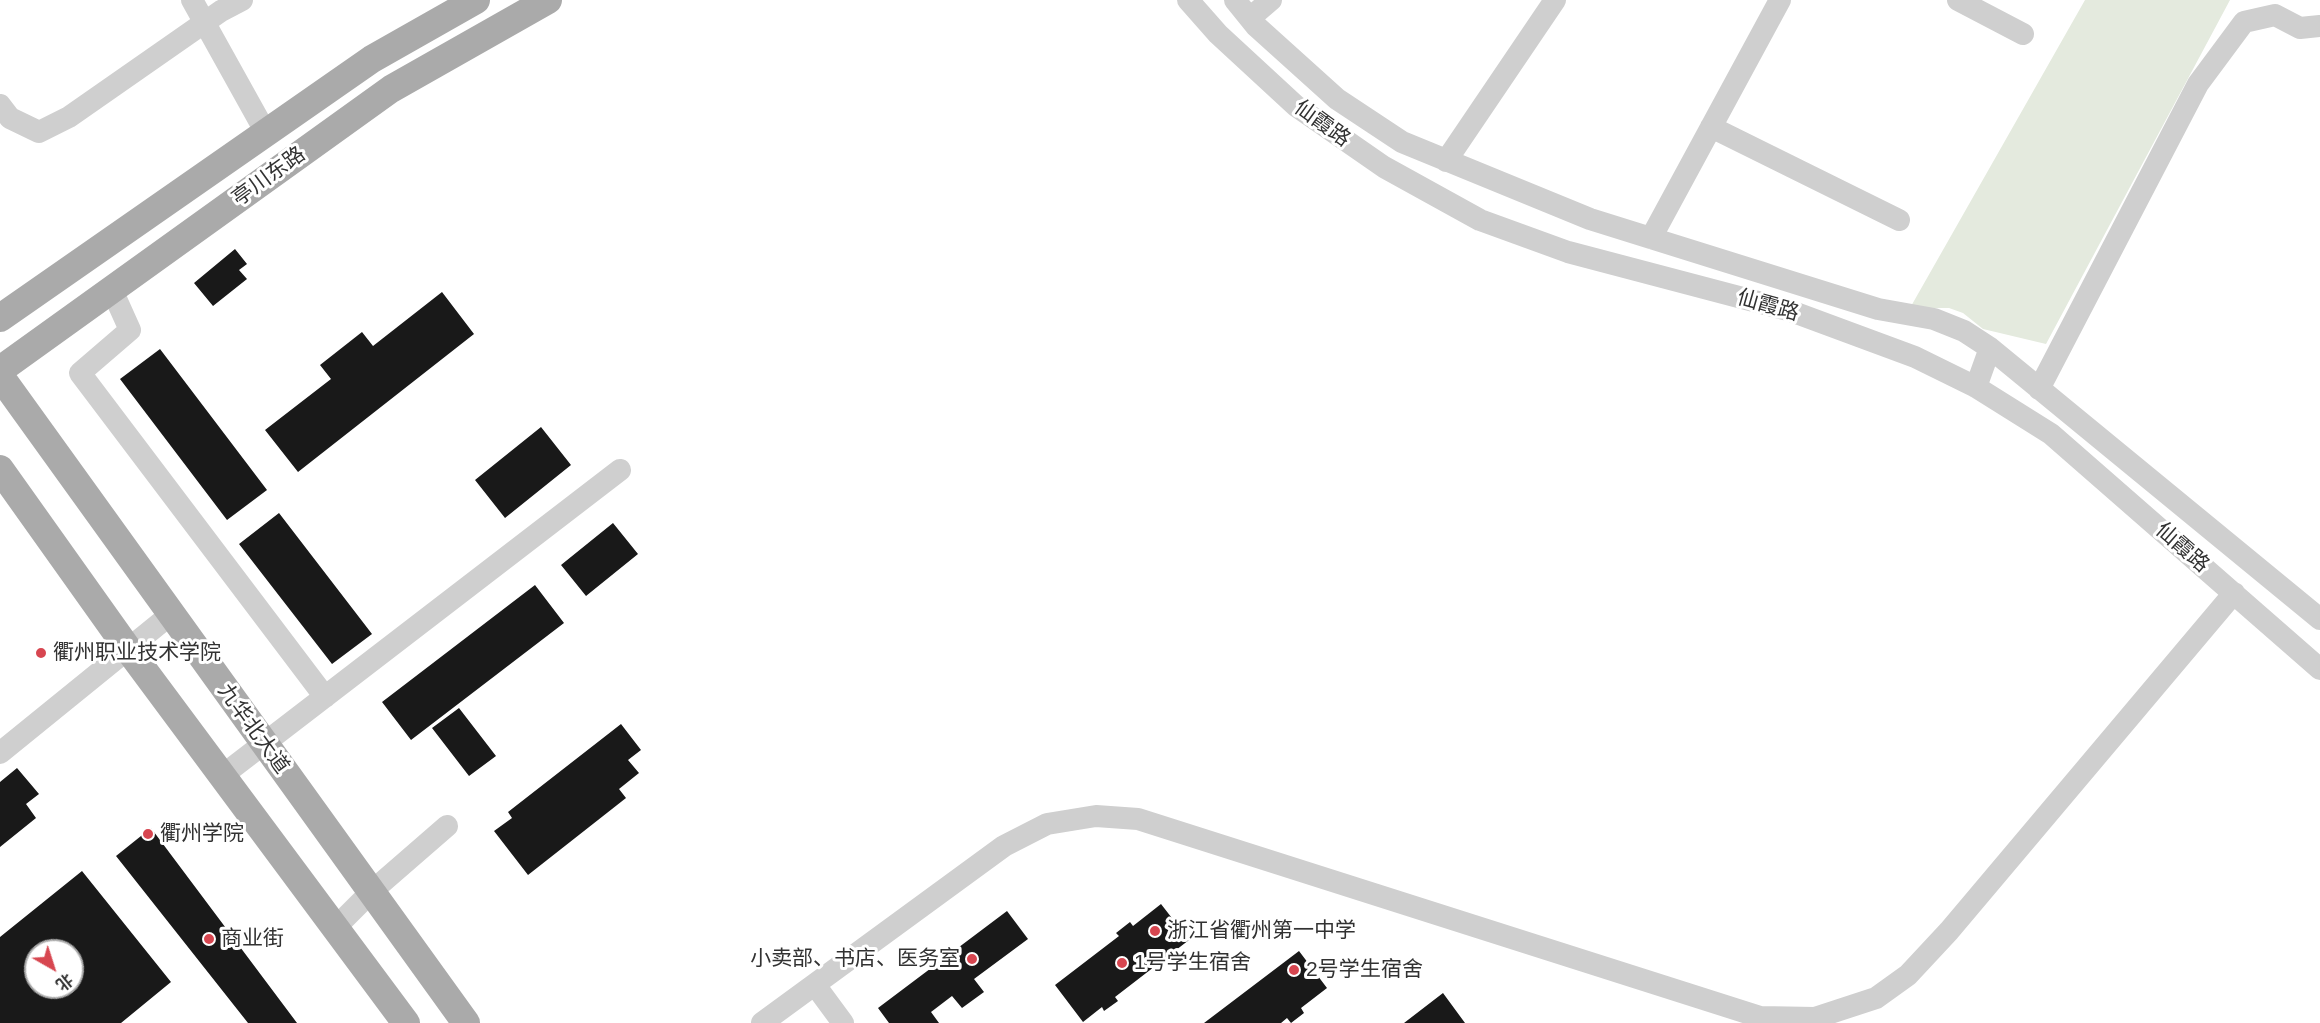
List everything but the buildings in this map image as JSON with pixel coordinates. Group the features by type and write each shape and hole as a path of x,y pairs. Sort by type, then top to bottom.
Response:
{"main road":[{"name":"亭川东路","path":"0,318 372,59 476,0"},
{"name":"亭川东路","path":"0,370 391,89 548,0"},
{"name":"九华北大道","path":"0,376 466,1023"},
{"path":"0,469 128,649 406,1023"}],"street":[{"path":"192,0 266,133"},
{"path":"0,105 10,118 39,132 69,117 204,23 242,0"},
{"name":"仙霞路","path":"1188,0 1218,34 1296,106 1384,167 1480,220 1568,252 1788,310 1915,357 1976,387 2051,434 2320,669"},
{"path":"1235,0 1250,18 1337,99 1402,142 1590,219 1878,309 1947,322 1990,348 2320,619"},
{"path":"1250,18 1271,0"},
{"path":"1446,161 1555,0"},
{"path":"1651,238 1780,0"},
{"path":"1958,0 2023,34"},
{"path":"2039,389 2198,84 2244,22 2275,15 2300,28 2320,26"},
{"path":"1711,127 1899,220"},
{"path":"112,290 130,330 80,373 325,697"},
{"path":"1976,387 1990,348"},
{"path":"223,775 620,470"},
{"path":"762,1023 1004,846 1047,824 1096,816 1138,819 1760,1017 1815,1018 1876,998 1908,975 1949,931 2234,593"},
{"path":"0,753 170,615"},
{"path":"336,927 371,892 447,826"},
{"path":"815,985 843,1023"}],"shaded area":[{"path":"2085,0 2230,0 2046,344 1983,329 1963,313 1949,308 1910,308"}],"place":[{"name":"衢州职业技术学院","path":"41,653"},
{"name":"衢州学院","path":"148,834"},
{"name":"浙江省衢州第一中学","path":"1155,931"},
{"name":"商业街","path":"209,939"},
{"name":"小卖部、书店、医务室","path":"972,959"},
{"name":"1号学生宿舍","path":"1122,963"},
{"name":"2号学生宿舍","path":"1294,970"}]}
